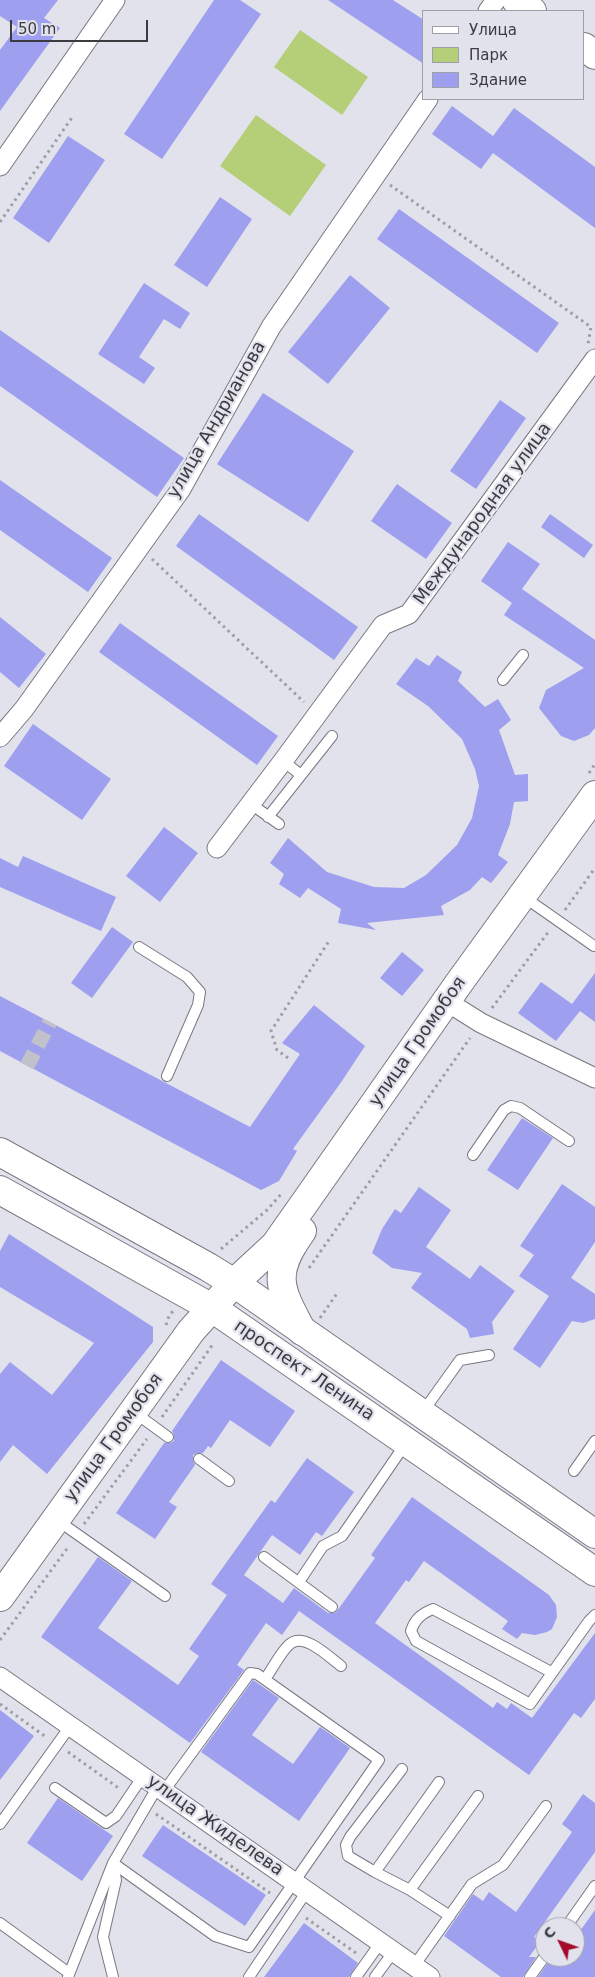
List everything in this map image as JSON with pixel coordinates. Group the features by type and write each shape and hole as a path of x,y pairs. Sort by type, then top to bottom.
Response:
{"main road":[{"path":"516,0 531,10"},
{"name":"улица Громобоя","path":"0,1597 67,1527 133,1412 191,1331 234,1283 275,1245 462,1011 595,795"},
{"name":"улица Громобоя","path":"311,1325 285,1299 281,1283 287,1253 462,1011 595,818"},
{"name":"проспект Ленина","path":"0,1152 311,1325 421,1414 595,1534"},
{"name":"проспект Ленина","path":"0,1190 212,1308 595,1572"},
{"name":"улица Громобоя","path":"234,1283 287,1253"}],"street":[{"path":"0,166 115,0"},
{"name":"улица Андрианова","path":"0,737 24,709 181,489 271,327 427,100"},
{"name":"Международная улица","path":"217,848 383,625 409,614 595,359"},
{"path":"462,1011 595,1078"},
{"name":"улица Жиделева","path":"0,1677 422,1972"}],"lane":[{"path":"503,680 523,655"},
{"path":"268,817 332,736"},
{"path":"283,761 301,775"},
{"path":"251,804 279,824"},
{"path":"534,904 594,946"},
{"path":"139,947 187,977 200,992 198,1004 168,1076"},
{"path":"473,1155 504,1110 511,1106 520,1108 569,1141"},
{"path":"421,1414 460,1360 489,1355"},
{"path":"133,1412 168,1437"},
{"path":"299,1582 323,1546 342,1536 406,1442"},
{"path":"574,1471 595,1442"},
{"path":"199,1459 229,1481"},
{"path":"67,1527 165,1596"},
{"path":"264,1557 332,1607"},
{"path":"551,1672 433,1609 423,1613 414,1622 411,1631 416,1641 530,1704 551,1672 595,1615"},
{"path":"265,1679 290,1643 300,1640 309,1642 341,1666"},
{"path":"0,1924 69,1975 113,1863 146,1807 155,1784 250,1673 257,1674 380,1760 300,1886 294,1910 249,1977"},
{"path":"0,1824 71,1725"},
{"path":"402,1769 346,1845 348,1856 410,1890 450,1916"},
{"path":"375,1872 439,1782"},
{"path":"55,1788 106,1823 116,1816 130,1795 155,1784"},
{"path":"410,1890 478,1796"},
{"path":"422,1972 450,1916 472,1884 503,1865 546,1806"},
{"path":"113,1863 215,1936 249,1947 281,1901 300,1886"},
{"path":"113,1863 116,1880 103,1937 113,1977"},
{"path":"575,1917 590,1901 595,1886"},
{"path":"356,1977 368,1961 387,1947"},
{"path":"375,1977 387,1947"}],"path":[{"path":"0,222 73,116"},
{"path":"387,183 591,327 580,379"},
{"path":"148,555 318,713"},
{"path":"309,1268 462,1011 557,920 595,868"},
{"path":"288,1058 277,1050 271,1030 329,941"},
{"path":"219,1251 245,1227"},
{"path":"311,1325 338,1292"},
{"path":"0,1640 67,1527 155,1428 213,1344"},
{"path":"0,1704 130,1795"},
{"path":"146,1807 281,1901"},
{"path":"294,1910 368,1961"}],"green space":[{"path":"300,30 368,77 342,115 274,67"},
{"path":"256,115 326,165 290,216 220,166"}],"building":[{"path":"0,0 58,0 44,18 60,28 0,111 0,50 17,27 0,16"},
{"path":"214,0 240,0 261,14 162,159 124,134"},
{"path":"328,0 393,0 422,19 422,63"},
{"path":"452,106 493,136 514,108 595,167 595,228 493,153 481,169 432,134"},
{"path":"68,136 105,160 49,243 13,218"},
{"path":"220,197 252,219 207,287 174,265"},
{"path":"399,209 559,323 537,353 377,239"},
{"path":"350,275 390,308 328,384 288,352"},
{"path":"144,283 190,313 180,329 164,319 139,357 155,368 144,384 98,354"},
{"path":"0,330 184,458 157,497 0,386"},
{"path":"263,393 354,451 308,522 217,464"},
{"path":"500,400 526,418 476,489 450,471"},
{"path":"0,480 112,558 88,592 0,530"},
{"path":"397,484 452,523 426,559 371,521"},
{"path":"199,514 358,627 334,660 176,546"},
{"path":"550,514 593,545 584,558 541,527"},
{"path":"508,542 540,564 522,589 595,640 595,728 589,735 574,741 561,736 539,708 546,690 584,668 504,615 512,603 481,581"},
{"path":"0,617 46,654 19,688 0,672"},
{"path":"120,623 278,736 257,765 99,652"},
{"path":"437,655 462,672 458,681 485,707 498,699 511,720 499,730 515,775 528,774 528,801 514,802 510,824 498,855 508,862 491,883 482,877 470,890 441,906 444,915 367,923 376,930 338,923 341,909 308,888 300,898 279,884 284,874 270,863 288,838 327,872 374,887 404,888 426,875 457,845 472,818 479,786 475,769 462,739 428,706 396,684 416,658 429,666"},
{"path":"33,724 111,779 82,820 4,766"},
{"path":"164,827 198,853 160,902 126,876"},
{"path":"23,856 116,897 101,931 0,887 0,858 18,867"},
{"path":"112,927 133,942 92,998 71,983"},
{"path":"402,952 424,970 402,996 380,978"},
{"path":"595,973 595,1022 580,1011 556,1041 518,1013 541,982 572,1004"},
{"path":"0,996 250,1127 300,1054 282,1043 314,1005 365,1046 293,1149 297,1151 279,1181 261,1190 0,1051"},
{"path":"522,1118 553,1138 518,1190 487,1170"},
{"path":"562,1184 595,1207 595,1242 571,1278 595,1294 595,1319 583,1323 572,1321 540,1368 513,1349 549,1296 519,1276 534,1255 520,1246"},
{"path":"419,1187 451,1210 426,1247 470,1279 480,1265 515,1291 492,1322 494,1334 470,1338 467,1329 411,1288 422,1273 392,1268 372,1253 382,1229 395,1209 401,1213"},
{"path":"9,1234 153,1327 153,1342 47,1474 13,1445 0,1462 0,1374 10,1362 52,1395 94,1343 0,1287 0,1251"},
{"path":"221,1360 295,1411 270,1447 230,1420 211,1448 208,1446 203,1453 193,1455 195,1465 169,1502 177,1507 155,1539 116,1513 164,1443 174,1441 172,1431"},
{"path":"307,1458 354,1492 322,1536 316,1532 300,1555 272,1535 244,1575 283,1603 294,1588 328,1613 337,1611 375,1558 371,1555 412,1497 549,1595 556,1605 557,1617 552,1629 547,1632 535,1635 522,1633 517,1639 502,1629 508,1621 424,1561 409,1582 406,1580 375,1623 493,1708 497,1702 507,1709 511,1703 532,1718 595,1633 595,1699 581,1718 574,1713 529,1775 299,1611 282,1635 266,1623 237,1665 244,1670 190,1743 41,1637 98,1557 132,1581 98,1628 178,1685 199,1656 189,1649 227,1595 211,1584 271,1500 275,1503"},
{"path":"253,1680 279,1698 252,1735 293,1764 320,1727 350,1748 299,1821 201,1752"},
{"path":"0,1710 34,1736 0,1780"},
{"path":"583,1794 595,1803 595,1852 548,1917 535,1917 535,1949 529,1957 535,1959 523,1977 501,1977 444,1936 473,1894 483,1901 489,1892 516,1912 572,1832 562,1824"},
{"path":"58,1798 113,1836 82,1881 27,1843"},
{"path":"163,1825 266,1895 245,1926 142,1856"},
{"path":"595,1910 595,1977 538,1977 545,1967 585,1967 585,1924"},
{"path":"304,1923 358,1963 349,1977 264,1977"}],"tunnel":[{"path":"27,1066 50,1022"}]}
